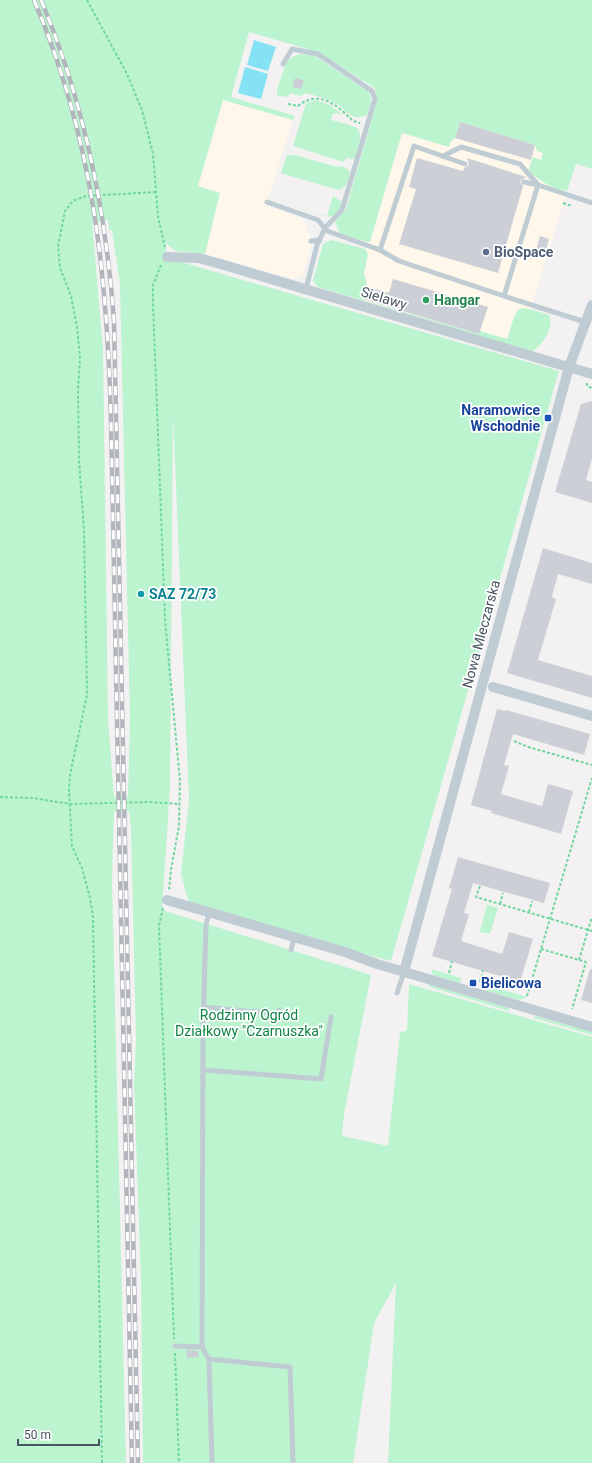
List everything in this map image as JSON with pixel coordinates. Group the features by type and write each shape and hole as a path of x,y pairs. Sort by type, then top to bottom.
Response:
{"street":[{"name":"Sielawy","path":"167,257 198,258 592,374"},
{"name":"Nowa Mleczarska","path":"404,972 569,368 592,305"},
{"path":"493,687 592,716"},
{"path":"167,900 592,1027"}],"lane":[{"path":"283,64 292,49 318,54 372,91 374,99 342,210 325,228 320,240 306,289"},
{"path":"380,250 414,146 465,164"},
{"path":"443,156 461,147 520,164 538,185"},
{"path":"524,182 538,185 592,203"},
{"path":"504,296 538,185"},
{"path":"267,202 318,220 327,231 380,250 399,261 585,322"},
{"path":"310,241 320,240"},
{"path":"209,913 206,925 204,1007 202,1347 209,1358 212,1463"},
{"path":"291,950 294,937"},
{"path":"397,993 404,972"},
{"path":"204,1007 278,1014 279,1010"},
{"path":"204,1070 321,1080 331,1016"},
{"path":"175,1346 202,1347"},
{"path":"209,1358 290,1367 293,1463"}],"path":[{"path":"87,0 136,93 149,136 157,192 158,217 167,257 158,269 152,303 165,620 180,782 179,826 167,900 161,912 159,926 179,1463"},
{"path":"288,104 298,106 307,99 320,99 341,110 352,122 367,125"},
{"path":"102,1463 93,916 82,868 72,846 70,804 70,775 87,695 84,530 79,460 78,392 80,357 77,327 72,302 58,260 59,237 65,211 68,206 79,198 157,192"},
{"path":"514,741 528,747 592,765"},
{"path":"527,996 592,778"},
{"path":"0,797 33,798 70,804 148,802 180,804"},
{"path":"480,886 476,897 592,931"},
{"path":"500,904 503,893"},
{"path":"528,912 532,901"},
{"path":"579,960 592,917"},
{"path":"541,949 586,962 572,1009"},
{"path":"449,973 452,961"},
{"path":"480,982 483,970"},
{"path":"500,988 504,975"}],"shaded area":[{"path":"223,100 293,120 266,206 302,218 310,235 311,247 303,275 294,279 205,254 220,193 198,186"},
{"path":"410,100 580,150 519,345 363,300 367,285 364,273 368,254 365,249 367,242 370,241"}],"green space":[{"name":"Rodzinny Ogród Działkowy \"Czarnuszka\"","path":"0,0 592,0 592,169 576,164 567,191 561,190 546,184 528,171 533,157 541,160 543,153 537,151 535,145 460,122 455,138 450,142 449,147 402,133 370,242 340,234 335,222 346,209 377,101 375,88 318,52 249,32 231,97 295,116 293,120 223,100 198,186 220,193 205,254 175,251 165,242 167,258 559,371 391,961 190,907 181,874 189,800 173,413 170,786 162,910 371,975 344,1114 342,1136 388,1146 400,1033 407,1030 409,984 592,1037 592,1463 388,1463 396,1283 374,1323 353,1463 143,1463 141,1282 134,1083 136,1040 131,829 129,811 114,811 112,880 126,1463 0,1463","holes":["108,220 109,230 112,230 120,284 130,719 128,797 114,797 108,719 103,349 92,222"]},
{"path":"299,54 314,55 369,92 371,101 367,115 353,117 332,101 306,93 300,96 291,93 287,97 277,95 277,89 287,60"},
{"path":"316,100 330,105 342,114 333,113 331,120 358,129 360,138 356,157 352,159 347,158 343,162 293,146 306,103"},
{"path":"287,155 299,156 333,166 345,167 350,172 347,183 339,190 283,174 281,173"},
{"path":"333,196 341,201 341,204 336,213 329,217 274,201 327,216"},
{"path":"331,240 365,249 368,254 364,273 367,285 363,300 479,334 480,331 507,339 518,310 528,309 549,315 549,331 540,345 532,352 318,287 313,281 323,244"},
{"path":"487,905 498,908 490,934 480,932"},
{"path":"431,969 461,978 460,983 433,975"},
{"path":"428,984 509,1008 509,1011 430,987"},
{"path":"486,985 527,997 519,1000 484,990"},
{"path":"535,1016 592,1032 592,1035 534,1018"}],"water":[{"path":"254,40 276,47 268,71 247,65"},
{"path":"245,67 268,74 261,99 238,93"}],"building":[{"path":"295,78 304,80 301,89 292,87"},
{"path":"460,122 535,145 531,160 455,138"},
{"path":"417,158 463,171 464,168 469,165 467,158 526,177 520,181 523,186 498,273 399,244 416,189 409,187"},
{"path":"540,236 549,239 544,256 535,253"},
{"name":"Hangar","path":"393,279 488,307 479,334 363,299 367,287 389,293"},
{"path":"592,401 592,459 586,480 592,482 592,503 555,492 581,404"},
{"path":"543,548 592,563 592,584 558,574 552,597 556,599 538,660 592,676 592,698 507,673"},
{"path":"497,709 506,710 590,734 584,755 513,734 504,765 509,766 501,794 542,806 548,784 573,791 561,834 491,813 492,811 471,805"},
{"path":"458,857 550,883 544,903 473,883 464,913 469,914 461,941 502,954 509,932 533,939 520,982 432,956 452,889 449,888"},
{"path":"590,969 592,969 592,1003 581,1000"},
{"path":"186,1350 198,1351 199,1357 187,1358"}],"railway":[{"path":"34,0 54,52 70,103 83,155 93,207 106,312 111,421 132,1463"},
{"path":"41,0 69,78 81,117 91,158 105,239 114,321 138,1463"}],"place":[{"name":"BioSpace","path":"486,252"},
{"name":"Hangar","path":"426,300"},
{"name":"Naramowice Wschodnie","path":"548,418"},
{"name":"SAZ 72/73","path":"141,594"},
{"name":"Bielicowa","path":"473,983"}]}
